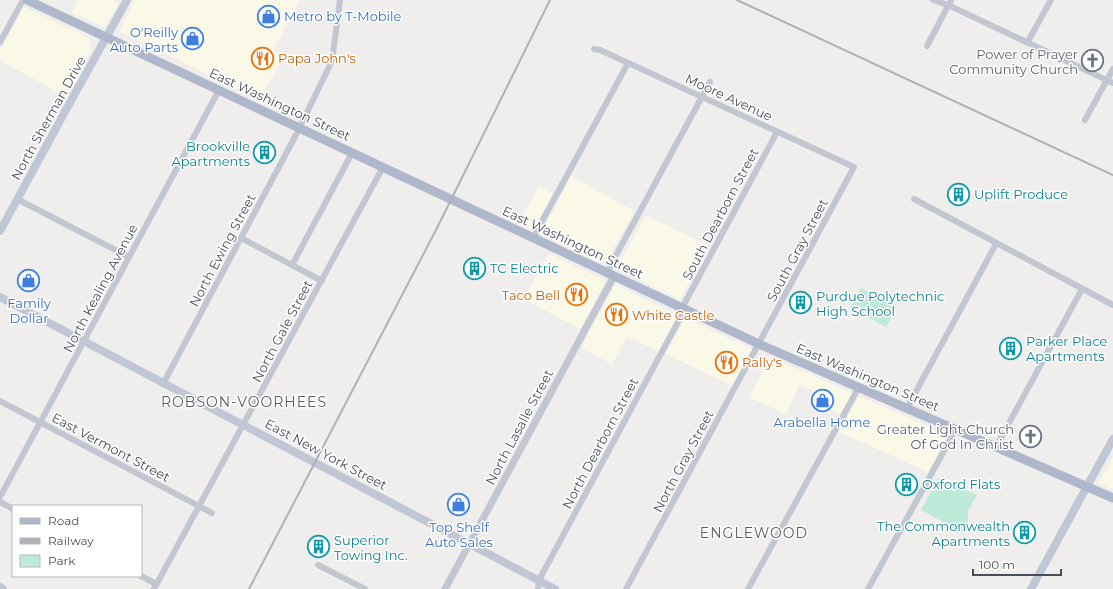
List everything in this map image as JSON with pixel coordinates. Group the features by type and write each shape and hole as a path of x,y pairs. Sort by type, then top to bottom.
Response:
{"main road":[{"name":"East Washington Street","path":"27,0 759,344 1113,498"},
{"name":"North Sherman Drive","path":"0,232 127,0"},
{"name":"East New York Street","path":"0,297 244,424 469,544 538,585 555,589"},
{"path":"1031,589 1112,441"}],"street":[{"path":"0,42 23,0"},
{"name":"North Ewing Street","path":"164,382 300,128 332,61 340,0"},
{"path":"933,0 949,3 1027,43 1110,82"},
{"path":"1027,43 1051,0"},
{"path":"927,46 949,3"},
{"name":"Moore Avenue","path":"594,49 600,50 854,167"},
{"path":"533,238 628,63"},
{"path":"1085,120 1110,82 1113,69"},
{"path":"611,274 710,82"},
{"name":"North Kealing Avenue","path":"0,498 219,90"},
{"name":"South Dearborn Street","path":"683,308 777,132"},
{"path":"292,265 352,153"},
{"name":"North Gale Street","path":"155,587 383,167"},
{"name":"South Gray Street","path":"759,344 854,167"},
{"path":"18,199 129,257"},
{"path":"914,199 1113,306"},
{"path":"241,238 322,281"},
{"path":"907,408 996,244"},
{"name":"North Lasalle Street","path":"445,589 611,274"},
{"path":"996,447 1082,289"},
{"name":"North Dearborn Street","path":"538,585 683,308"},
{"name":"North Gray Street","path":"626,589 759,344"},
{"path":"748,589 859,387"},
{"name":"East Vermont Street","path":"0,401 212,513"},
{"path":"868,589 956,429"},
{"path":"0,502 12,508"},
{"path":"318,565 365,589"},
{"path":"142,577 155,587"}],"shaded area":[{"path":"79,0 113,0 119,3 105,27 72,13"},
{"path":"135,0 300,0 273,51 284,57 259,100 119,31"},
{"path":"24,7 89,38 91,49 71,85 68,98 0,60 0,51"},
{"path":"571,176 634,211 605,264 546,236 542,232"},
{"path":"539,185 553,193 535,227 531,229 519,224"},
{"path":"645,215 709,246 680,299 617,269"},
{"path":"549,254 604,280 604,286 580,329 524,299"},
{"path":"615,285 678,315 659,351 627,337 612,364 581,348"},
{"path":"685,318 752,349 733,386 666,354"},
{"path":"771,357 852,393 840,415 811,399 815,391 799,385 786,414 749,397"},
{"path":"859,396 947,435 928,472 839,432"},
{"path":"1113,457 1113,489 1099,483"}],"green space":[{"path":"861,288 897,307 886,327 850,308"},
{"path":"938,478 977,495 968,511 968,521 962,532 921,510"}],"railway":[{"path":"249,589 437,228 550,0"},
{"path":"737,0 1113,175"}],"place":[{"name":"Metro by T-Mobile","path":"269,16"},
{"name":"O'Reilly Auto Parts","path":"193,39"},
{"name":"Papa John's","path":"263,58"},
{"name":"Power of Prayer Community Church","path":"1093,61"},
{"name":"Brookville Apartments","path":"265,153"},
{"name":"Uplift Produce","path":"959,194"},
{"name":"TC Electric","path":"475,268"},
{"name":"Family Dollar","path":"29,281"},
{"name":"Taco Bell","path":"576,295"},
{"name":"Purdue Polytechnic High School","path":"801,303"},
{"name":"White Castle","path":"616,315"},
{"name":"Parker Place Apartments","path":"1011,348"},
{"name":"Rally's","path":"727,362"},
{"name":"Arabella Home","path":"822,400"},
{"name":"Greater Light Church Of God In Christ","path":"1030,436"},
{"name":"Oxford Flats","path":"907,484"},
{"name":"Top Shelf Auto Sales","path":"459,505"},
{"name":"The Commonwealth Apartments","path":"1025,533"},
{"name":"Superior Towing Inc.","path":"319,547"}],"district":[{"name":"ROBSON-VOORHEES","path":"244,402"},
{"name":"ENGLEWOOD","path":"754,533"}]}
